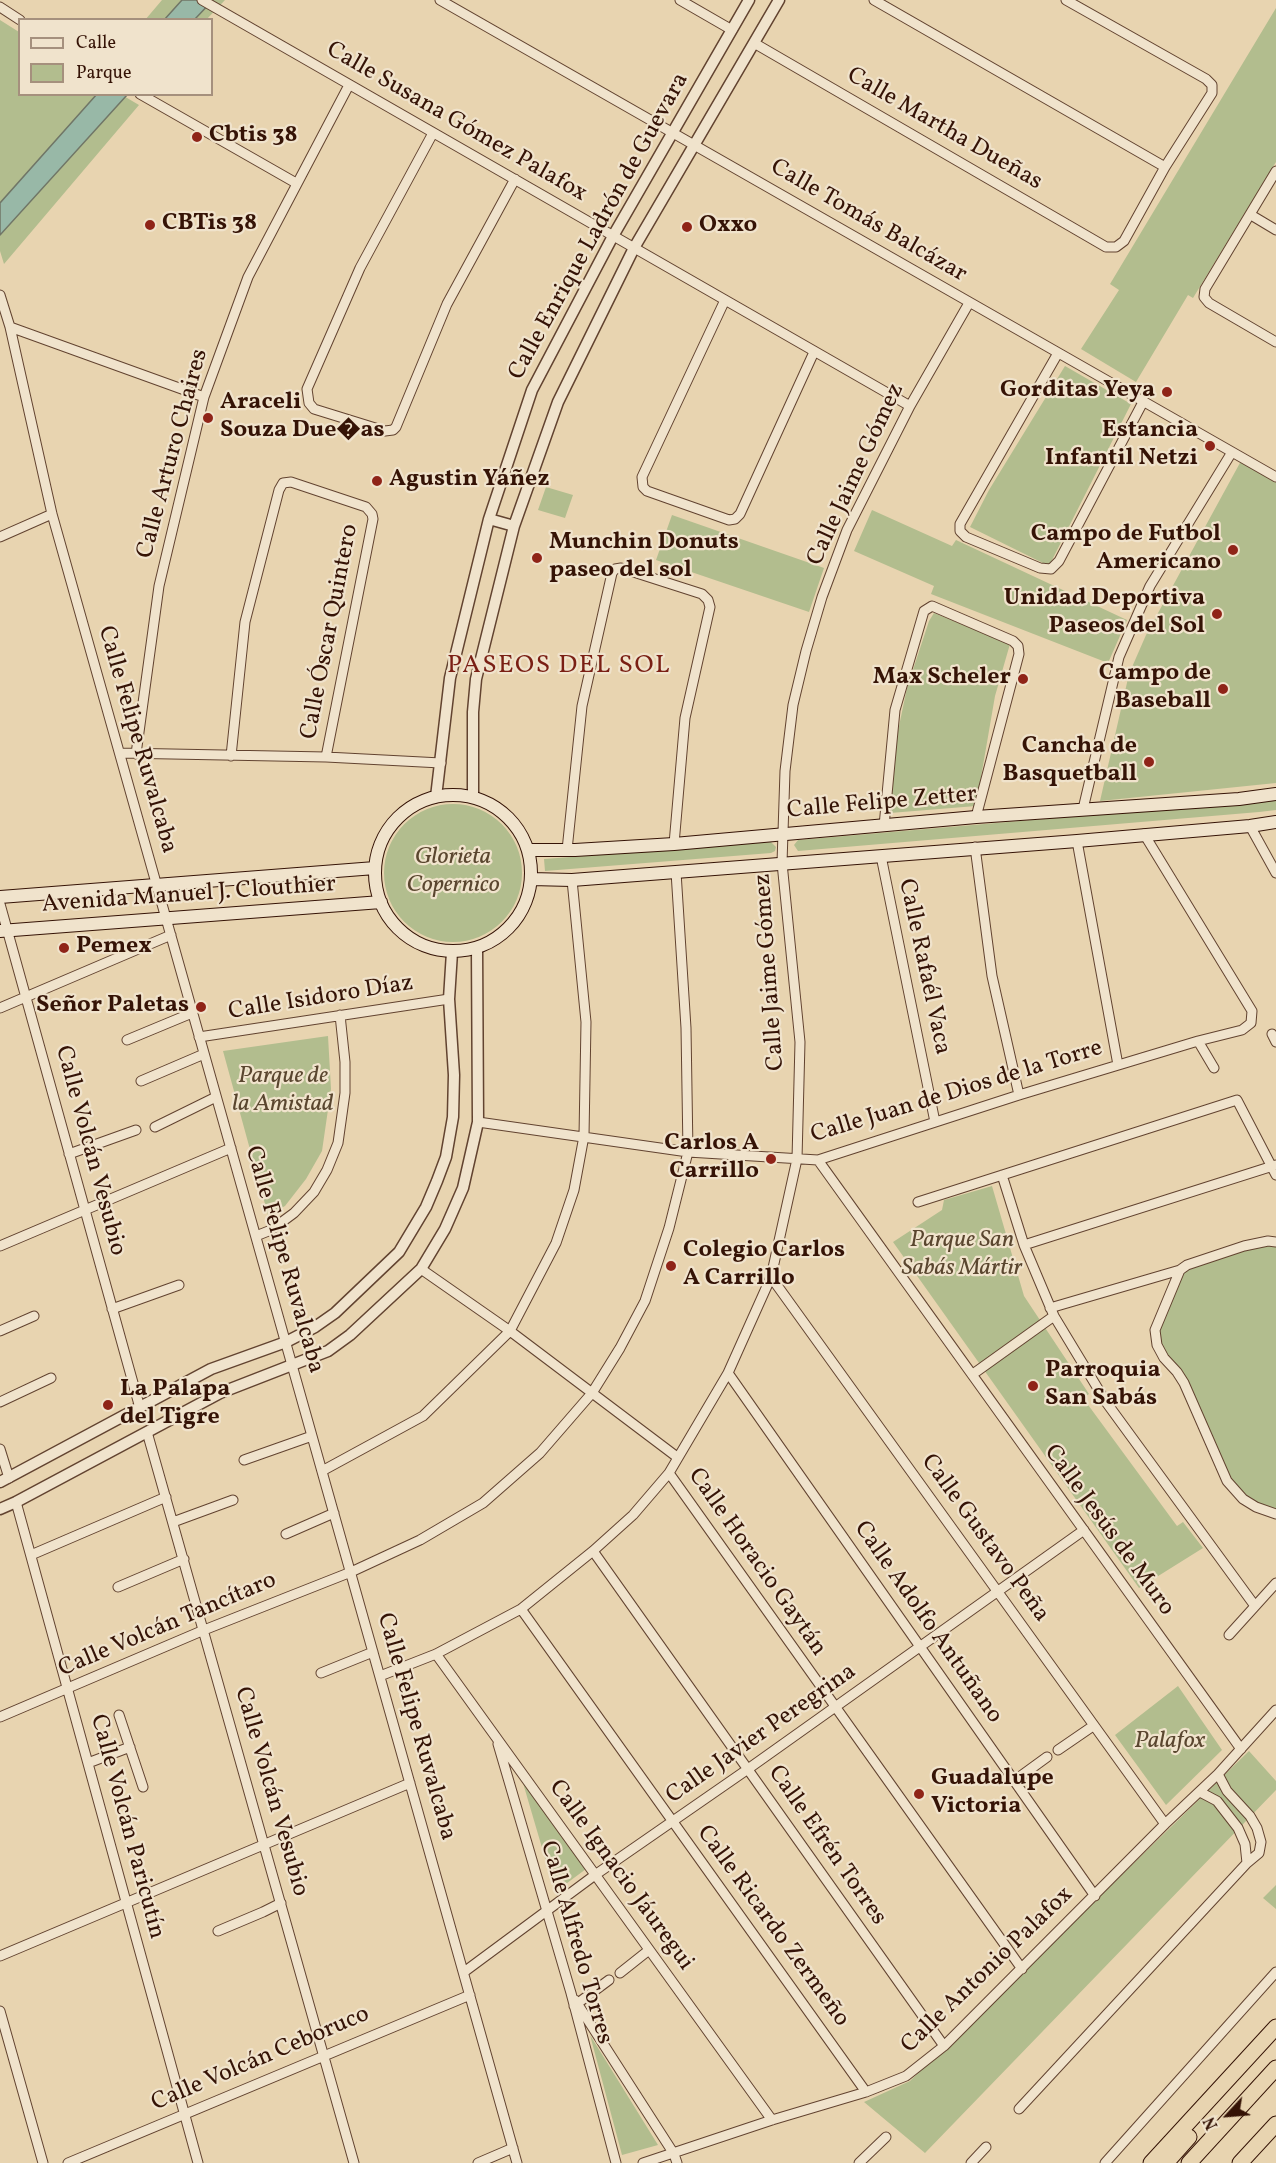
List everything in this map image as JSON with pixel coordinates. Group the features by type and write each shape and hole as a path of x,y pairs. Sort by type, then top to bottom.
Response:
{"highway":[{"path":"1151,2163 1276,2027"},
{"path":"1166,2163 1276,2038"},
{"path":"1189,2163 1276,2068"},
{"path":"1240,2163 1276,2124"}],"main road":[{"name":"Calle Felipe Zetter","path":"528,850 674,844 976,817 1239,800 1276,794"},
{"path":"453,795 472,797 494,807 513,822 528,850 531,864 528,897 520,914 501,935 477,948 452,952 430,948 409,938 397,928 381,902 377,891 375,868 381,844 393,823 418,803 436,797 453,795"},
{"path":"531,879 572,880 975,847 1077,841 1276,822"},
{"name":"Avenida Manuel J. Clouthier","path":"0,897 375,868"},
{"name":"Avenida Manuel J. Clouthier","path":"4,931 381,902"}],"street":[{"name":"Calle Tomás Balcázar","path":"441,0 1276,477"},
{"path":"680,0 732,30"},
{"name":"Calle Enrique Ladrón de Guevara","path":"436,797 450,678 489,519 532,390 613,236 749,0"},
{"name":"Calle Enrique Ladrón de Guevara","path":"472,797 473,712 476,679 514,526 558,402 634,248 696,146 779,0"},
{"path":"874,0 1166,167 1212,93 1212,85 1206,79 1066,0"},
{"name":"Calle Susana Gómez Palafox","path":"206,2 910,406"},
{"path":"0,8 18,19"},
{"name":"Calle Martha Dueñas","path":"754,43 1106,247 1116,247 1124,241 1166,167"},
{"name":"Calle Arturo Chaires","path":"136,754 159,586 204,397 248,277 349,84"},
{"path":"144,96 296,183"},
{"path":"433,133 360,268 307,389 309,403 314,409 385,431 393,430 400,423 447,304 514,179"},
{"path":"1276,171 1205,289 1204,297 1209,303 1276,342"},
{"path":"1251,215 1276,230"},
{"name":"Calle Felipe Ruvalcaba","path":"0,295 10,327 52,514 517,2163"},
{"path":"725,300 642,477 643,487 651,493 729,520 735,519 740,514 814,352"},
{"name":"Calle Jaime Gómez","path":"380,1676 436,1654 521,1609 593,1551 633,1515 669,1473 728,1373 771,1277 796,1159 800,1042 782,863 785,771 793,705 822,597 847,530 910,406 969,303"},
{"path":"10,327 204,397"},
{"path":"1058,353 960,524 960,531 966,537 1040,568 1051,569 1059,561 1143,402"},
{"path":"1083,809 1119,657 1150,586 1232,452"},
{"name":"Calle Óscar Quintero","path":"231,756 245,622 279,490 283,483 291,482 366,507 372,514 373,525 327,758"},
{"path":"0,537 52,514"},
{"path":"489,519 514,526"},
{"path":"567,850 582,706 612,573 615,569 621,568 702,594 708,600 711,611 685,718 674,844"},
{"path":"884,826 895,710 924,611 928,607 935,606 1012,641 1018,646 1019,654 976,817"},
{"path":"120,753 441,763"},
{"path":"1250,826 1276,873"},
{"name":"Calle Juan de Dios de la Torre","path":"478,1122 688,1152 819,1160 1019,1095 1242,1030 1251,1023 1252,1011 1144,834"},
{"path":"1077,841 1118,1065"},
{"path":"975,847 992,976 1019,1095"},
{"name":"Calle Rafaél Vaca","path":"881,855 935,1122"},
{"name":"Calle Volcán Tancítaro","path":"0,1717 204,1630 351,1572 420,1540 483,1503 540,1453 592,1393 645,1301 669,1228 688,1152 686,1028 676,872"},
{"path":"322,1471 423,1416 510,1331 556,1243 574,1190 584,1136 586,1022 572,880"},
{"name":"Calle Volcán Vesubio","path":"0,904 4,931 26,997 140,1408"},
{"path":"0,1008 171,935"},
{"path":"0,1509 220,1394 328,1351 341,1342 421,1269 445,1229 463,1188 478,1122 477,948"},
{"path":"0,1449 4,1480 211,1369 286,1342 324,1322 399,1252 426,1207 446,1157 453,1117 454,1075 449,999 452,952"},
{"name":"Calle Isidoro Díaz","path":"199,1037 449,999"},
{"path":"127,1041 192,1013"},
{"path":"256,1236 271,1230 294,1213 314,1192 327,1170 338,1143 345,1093 345,1062 340,1015"},
{"path":"1198,1041 1214,1068"},
{"path":"141,1081 204,1054"},
{"path":"155,1127 216,1097"},
{"path":"918,1202 1237,1100 1274,1169 1024,1245"},
{"path":"69,1154 136,1130"},
{"path":"0,1246 231,1148"},
{"name":"Calle Jesús de Muro","path":"819,1160 1241,1749"},
{"path":"1002,1175 1024,1245 1052,1312 1106,1402 1255,1606"},
{"path":"973,1374 1052,1312 1180,1270 1187,1265 1244,1246 1268,1241 1276,1242"},
{"name":"Calle Horacio Gaytán","path":"421,1269 510,1331 677,1457"},
{"path":"1180,1270 1155,1330 1157,1345 1164,1358 1184,1383 1227,1481 1234,1491 1256,1507 1276,1514"},
{"name":"Calle Gustavo Peña","path":"771,1277 1165,1824"},
{"path":"112,1310 179,1285"},
{"path":"0,1331 34,1316"},
{"name":"Calle Adolfo Antuñano","path":"728,1373 1095,1896"},
{"path":"0,1402 51,1378"},
{"name":"Calle Volcán Vesubio","path":"147,1432 354,2163"},
{"path":"244,1460 312,1436"},
{"name":"Calle Horacio Gaytán","path":"669,1473 1022,1969"},
{"path":"31,1556 166,1497"},
{"path":"173,1522 233,1500"},
{"name":"Calle Volcán Paricutín","path":"16,1502 198,2163"},
{"path":"286,1534 334,1513"},
{"name":"Calle Javier Peregrina","path":"464,1972 595,1875 835,1708 1084,1530"},
{"name":"Calle Efrén Torres","path":"593,1551 944,2046"},
{"path":"118,1587 184,1559"},
{"path":"1230,1635 1276,1583"},
{"name":"Calle Ricardo Zermeño","path":"521,1609 866,2092"},
{"path":"321,1673 373,1652"},
{"name":"Calle Ignacio Jáuregui","path":"436,1654 772,2120"},
{"path":"1241,1749 1276,1710"},
{"path":"119,1715 143,1786"},
{"path":"1058,1750 1094,1726"},
{"name":"Calle Alfredo Torres","path":"495,1735 576,2005 616,2163"},
{"path":"88,1763 130,1747"},
{"name":"Calle Antonio Palafox","path":"645,2163 675,2158 772,2120 866,2092 906,2076 944,2046 1241,1749"},
{"path":"1014,1781 1047,1757"},
{"path":"1019,2109 1247,1863 1259,1853 1260,1835 1250,1816 1227,1791 1218,1774"},
{"path":"0,1956 410,1783"},
{"path":"1200,1792 1217,1801 1238,1828 1245,1844 1247,1863"},
{"path":"218,1931 281,1903"},
{"path":"620,1973 649,1950"},
{"path":"1105,2163 1276,1972"},
{"path":"609,1980 576,2005 675,2158"},
{"name":"Calle Volcán Ceboruco","path":"68,2163 470,1995"},
{"path":"0,2011 43,2163"},
{"path":"859,2163 886,2137"},
{"path":"971,2163 986,2147"},
{"path":"478,2163 513,2148"}],"green space":[{"path":"162,0 225,0 208,18 147,18"},
{"path":"1276,8 1276,162 1193,298 1188,295 1136,382 1081,349 1119,290 1110,284"},
{"path":"0,20 18,31 18,96 124,96 139,105 4,264 0,251"},
{"path":"1065,366 1131,404 1049,566 970,527 989,490"},
{"name":"Unidad Deportiva Paseos del Sol","path":"1241,461 1276,481 1276,783 1100,801 1129,674 1146,635"},
{"path":"546,487 573,495 565,518 538,510"},
{"path":"872,510 952,546 956,540 1127,620 1108,663 931,594 934,586 854,551"},
{"path":"672,515 824,568 809,612 656,560"},
{"path":"934,613 1010,644 995,696 976,806 890,813 894,750 907,688 929,621"},
{"path":"1276,799 1276,810 1259,812 798,851 794,845 798,840"},
{"name":"Glorieta Copernico","path":"453,804 479,809 502,824 517,847 522,873 517,899 502,922 479,937 453,942 427,937 404,922 389,899 384,873 389,847 404,824 427,809"},
{"path":"771,842 776,847 771,853 545,871 544,859"},
{"name":"Parque de la Amistad","path":"328,1036 331,1089 322,1151 306,1179 285,1206 268,1215 223,1051"},
{"name":"Parque San Sabás Mártir","path":"992,1186 1024,1296 1089,1394 1083,1398 1177,1526 1183,1522 1203,1548 1139,1588 893,1242 942,1210 944,1200"},
{"path":"1268,1245 1276,1246 1276,1510 1252,1502 1228,1480 1188,1384 1161,1351 1158,1328 1181,1270 1225,1253"},
{"name":"Palafox","path":"1178,1686 1222,1750 1166,1805 1115,1735"},
{"path":"1249,1751 1276,1781 1276,1790 925,2153 864,2102 910,2081"},
{"path":"523,1783 586,1869 555,1892"},
{"path":"1276,1885 1276,1909 1263,1898"},
{"path":"590,2035 658,2145 622,2155"}],"shaded area":[{"path":"182,0 213,0 196,18 166,18"},
{"path":"95,96 126,96 0,235 0,203"}],"place":[{"name":"Cbtis 38","path":"197,137"},
{"name":"CBTis 38","path":"150,225"},
{"name":"Oxxo","path":"687,227"},
{"name":"Gorditas Yeya","path":"1167,392"},
{"name":"Araceli Souza Due�as","path":"208,418"},
{"name":"Estancia Infantil Netzi","path":"1210,446"},
{"name":"Agustin Yáñez","path":"377,481"},
{"name":"Campo de Futbol Americano","path":"1233,550"},
{"name":"Munchin Donuts paseo del sol","path":"537,558"},
{"name":"Unidad Deportiva Paseos del Sol","path":"1217,614"},
{"name":"Max Scheler","path":"1023,679"},
{"name":"Campo de Baseball","path":"1223,689"},
{"name":"Cancha de Basquetball","path":"1149,762"},
{"name":"Pemex","path":"64,948"},
{"name":"Señor Paletas","path":"201,1007"},
{"name":"Carlos A Carrillo","path":"771,1159"},
{"name":"Colegio Carlos A Carrillo","path":"671,1266"},
{"name":"Parroquia San Sabás","path":"1033,1386"},
{"name":"La Palapa del Tigre","path":"108,1405"},
{"name":"Guadalupe Victoria","path":"919,1794"}],"district":[{"name":"PASEOS DEL SOL","path":"559,667"}]}
